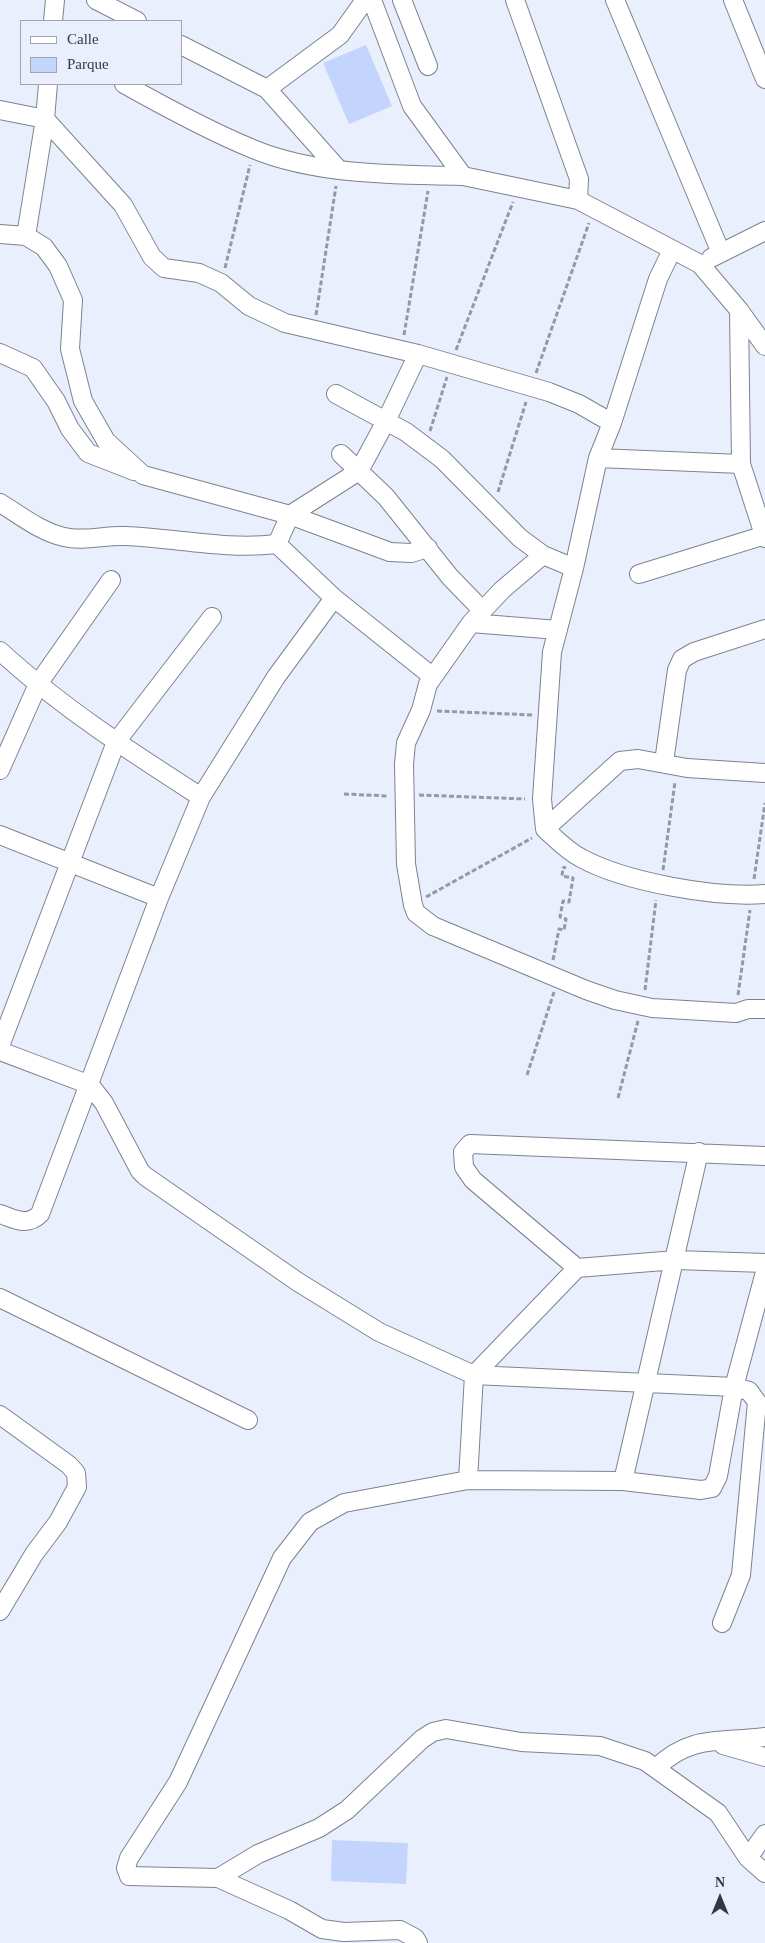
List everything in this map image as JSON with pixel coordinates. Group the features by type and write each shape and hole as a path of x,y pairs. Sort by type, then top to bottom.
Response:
{"street":[{"path":"53,20 55,0"},
{"path":"96,0 135,20"},
{"path":"267,89 340,35 365,0"},
{"path":"372,0 412,106 463,176"},
{"path":"402,0 428,66"},
{"path":"515,0 579,179 578,200"},
{"path":"615,0 721,253"},
{"path":"733,0 765,79"},
{"path":"182,46 267,89 338,169"},
{"path":"26,236 45,119 48,85"},
{"path":"126,85 254,149 305,164 338,169 430,176 463,176 578,200 700,264 739,310 765,346"},
{"path":"0,110 45,119 123,205 152,257 164,268 199,273 221,283 249,306 285,323 410,352 531,387 579,404 612,422"},
{"path":"700,264 765,230"},
{"path":"0,234 26,236 44,248 58,266 73,300 70,349 83,401 106,441 143,475"},
{"path":"539,833 552,652 574,568 598,458 612,422 658,279 672,250"},
{"path":"639,574 765,536 741,464 739,310"},
{"path":"278,544 290,515 358,471 386,421 410,352"},
{"path":"0,353 33,368 56,401 70,429 88,453 143,475 290,515 390,552 411,553 428,548"},
{"path":"336,394 406,432 442,459 520,538 543,555 574,568"},
{"path":"341,454 386,497 450,577 476,616 558,630"},
{"path":"598,458 741,464"},
{"path":"0,503 50,534 66,538 107,535 168,538 250,547 278,544"},
{"path":"278,544 334,598 432,676"},
{"path":"543,555 476,616 432,676 416,724 406,743 404,764 408,882 416,912 426,922 586,990 635,1005 652,1008 736,1013 748,1009 765,1009"},
{"path":"0,770 38,684 111,580"},
{"path":"0,1214 24,1222 34,1221 40,1214 90,1085 158,898 201,797 276,676 334,598"},
{"path":"0,1046 116,742 212,617"},
{"path":"664,762 678,670 682,659 694,652 765,628"},
{"path":"0,651 38,684 116,742 201,797"},
{"path":"539,833 620,761 638,759 664,762 688,768 765,773"},
{"path":"539,833 580,858 618,874 720,893 765,894"},
{"path":"0,836 158,898"},
{"path":"0,1052 90,1085 104,1103 140,1171 145,1176 298,1282 379,1332 474,1375 734,1387 749,1391 757,1402 741,1575 722,1623"},
{"path":"577,1268 473,1180 464,1167 464,1152 470,1144 765,1156"},
{"path":"623,1481 676,1260 699,1152"},
{"path":"468,1480 474,1375 577,1268 676,1260 765,1263"},
{"path":"418,1943 415,1938 400,1930 344,1932 322,1929 288,1910 218,1878 129,1876 126,1868 129,1858 178,1782 282,1558 310,1522 344,1504 468,1480 623,1481 701,1490 712,1488 718,1476 734,1387 765,1272"},
{"path":"0,1298 248,1420"},
{"path":"0,1415 69,1464 76,1473 77,1487 58,1522 34,1554 0,1610"},
{"path":"218,1878 258,1854 319,1828 347,1810 402,1757 433,1732 446,1729 520,1742 600,1746 645,1761 718,1813 748,1858 765,1873"},
{"path":"656,1768 670,1754 709,1740 765,1737"},
{"path":"709,1740 765,1757"},
{"path":"748,1858 765,1834"}],"path":[{"path":"221,283 254,149"},
{"path":"313,331 338,169"},
{"path":"410,352 430,176"},
{"path":"425,446 451,364 519,187"},
{"path":"492,509 531,387 594,210"},
{"path":"436,711 536,715"},
{"path":"662,876 676,775"},
{"path":"344,794 396,796"},
{"path":"418,795 533,799"},
{"path":"419,901 539,833"},
{"path":"552,968 559,929 564,930 566,919 560,917 562,901 569,902 573,878 562,876 563,868 572,864"},
{"path":"644,997 656,898 652,897"},
{"path":"527,1075 555,989"},
{"path":"618,1098 639,1019 643,1020"}],"green space":[{"path":"366,45 392,106 349,124 323,63"},
{"path":"332,1840 408,1843 406,1884 331,1881"}]}
